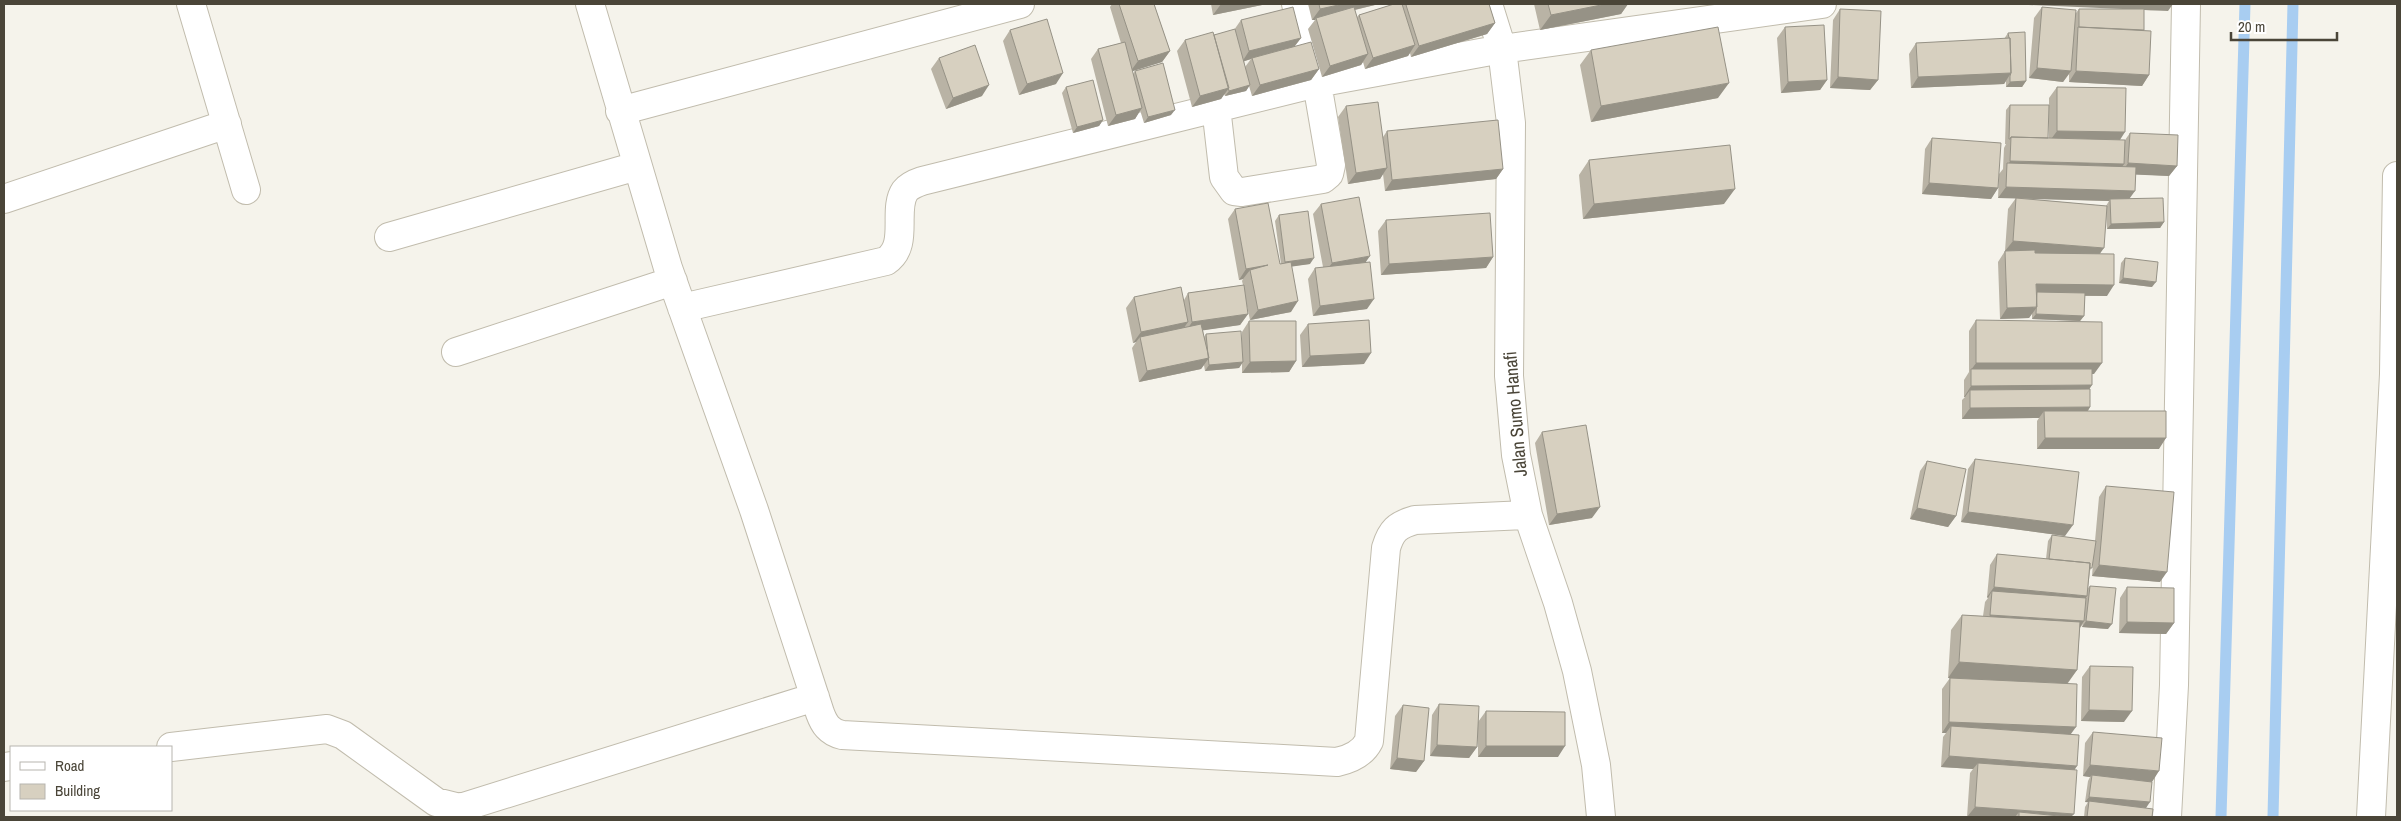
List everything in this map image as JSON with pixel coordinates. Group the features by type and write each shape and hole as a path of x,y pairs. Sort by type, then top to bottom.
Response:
{"street":[{"path":"191,4 246,190"},
{"path":"590,4 620,110 673,281 754,510 824,723 832,731 842,735 1338,762 1347,760 1366,748 1369,741 1386,548 1394,530 1399,525 1415,520 1528,515"},
{"path":"620,110 1020,4"},
{"path":"1216,108 1224,177 1234,190 1242,192 1322,179 1329,174 1331,165 1317,83 1296,4"},
{"name":"Jalan Sumo Hanafi","path":"1488,4 1502,49 1511,123 1508,376 1516,455 1528,515 1558,604 1577,671 1596,765 1601,817"},
{"path":"682,308 886,261 893,256 898,248 904,193 911,186 922,181 1317,83 1502,49 1822,4"},
{"path":"2167,817 2174,676 2186,4"},
{"path":"4,199 227,124"},
{"path":"389,237 637,166"},
{"path":"2371,817 2393,384 2397,176"},
{"path":"456,352 673,281"},
{"path":"172,747 327,729 344,735 436,802 460,808 815,697"}],"building":[{"path":"1119,4 1154,4 1170,51 1138,61"},
{"path":"1319,4 1343,4 1320,9"},
{"path":"1394,4 1402,4 1415,45 1373,58 1359,15"},
{"path":"1489,4 1495,23 1419,46 1406,5"},
{"path":"1548,4 1606,4 1551,15"},
{"path":"1293,7 1301,38 1249,51 1241,20"},
{"path":"1354,7 1368,54 1330,66 1316,18"},
{"path":"2042,7 2076,10 2071,71 2037,68"},
{"path":"1840,9 1881,11 1878,80 1838,77"},
{"path":"2079,9 2144,9 2144,30 2079,27"},
{"path":"1047,19 1063,73 1027,84 1010,30"},
{"path":"1824,25 1827,80 1788,82 1785,27"},
{"path":"1718,27 1729,83 1601,106 1591,50"},
{"path":"2078,27 2151,31 2149,75 2076,71"},
{"path":"1235,29 1250,85 1229,91 1214,35"},
{"path":"1213,32 1229,88 1200,96 1185,40"},
{"path":"2025,32 2026,81 2010,82 2010,38 2008,33"},
{"path":"2010,38 2011,73 1918,77 1916,43"},
{"path":"1125,42 1142,108 1116,115 1098,49"},
{"path":"1311,42 1319,69 1260,85 1252,58"},
{"path":"975,45 989,85 953,98 939,58"},
{"path":"1163,63 1175,110 1148,117 1135,71"},
{"path":"1093,80 1103,120 1077,127 1066,87"},
{"path":"2057,87 2126,88 2125,132 2057,131"},
{"path":"1378,102 1387,168 1356,173 1346,106"},
{"path":"2010,105 2049,105 2048,138 2011,137 2009,139"},
{"path":"1498,120 1503,169 1392,180 1387,131"},
{"path":"2130,133 2178,135 2177,166 2128,163"},
{"path":"2011,137 2125,140 2124,164 2010,161"},
{"path":"1932,138 2001,143 1998,188 1929,183"},
{"path":"1730,145 1735,189 1594,204 1589,160"},
{"path":"2007,163 2136,167 2135,191 2006,187"},
{"path":"1359,197 1370,256 1332,263 1321,204"},
{"path":"2016,198 2107,206 2104,248 2013,241"},
{"path":"2163,198 2164,222 2111,224 2110,199"},
{"path":"1268,203 1280,264 1291,262 1298,301 1258,310 1250,270 1268,265 1246,269 1235,209"},
{"path":"1308,211 1314,258 1285,262 1279,215"},
{"path":"1490,213 1493,257 1389,264 1386,220"},
{"path":"2035,250 2035,253 2114,254 2114,285 2036,284 2037,307 2007,308 2005,251"},
{"path":"2125,258 2158,262 2156,282 2123,278"},
{"path":"1370,262 1374,299 1320,306 1315,268"},
{"path":"1244,285 1248,314 1192,322 1188,293"},
{"path":"1181,287 1188,322 1141,332 1134,297"},
{"path":"2037,292 2085,293 2084,316 2036,314"},
{"path":"1369,320 1371,353 1310,356 1308,324"},
{"path":"1976,320 2102,322 2102,363 1976,363"},
{"path":"1249,321 1296,321 1296,361 1250,362"},
{"path":"1201,324 1209,358 1147,371 1140,337"},
{"path":"1241,331 1243,362 1209,365 1206,334"},
{"path":"1971,369 2092,369 2092,385 1971,386"},
{"path":"2090,389 2090,407 1970,408 1970,390"},
{"path":"2044,411 2166,411 2166,438 2045,438"},
{"path":"1586,425 1600,507 1557,514 1542,432"},
{"path":"1975,459 2079,472 2073,525 1968,512"},
{"path":"1927,461 1966,469 1956,516 1917,508"},
{"path":"2106,486 2174,492 2167,572 2099,565"},
{"path":"2052,535 2096,541 2092,568 2090,568 2090,563 2049,559"},
{"path":"1997,554 2090,563 2087,596 1994,587"},
{"path":"2090,586 2116,588 2112,624 2086,621"},
{"path":"2127,587 2174,588 2174,623 2127,622"},
{"path":"1992,591 2086,598 2084,621 1990,615"},
{"path":"1962,615 2080,622 2077,670 1959,662"},
{"path":"2090,666 2133,667 2132,711 2089,710"},
{"path":"1950,678 2077,684 2076,727 1949,722"},
{"path":"1439,704 1479,706 1477,747 1437,745"},
{"path":"1403,705 1429,708 1424,761 1397,758"},
{"path":"1486,711 1565,712 1565,746 1486,746"},
{"path":"1951,726 2079,735 2077,766 1949,756"},
{"path":"2093,732 2162,738 2159,771 2090,765"},
{"path":"1978,763 2077,770 2074,814 1975,807"},
{"path":"2092,775 2152,782 2150,802 2089,797"},
{"path":"2089,801 2153,809 2152,817 2087,817"},
{"path":"2019,812 2069,817 2019,817"}],"waterway":[{"path":"2221,817 2245,4"},
{"path":"2273,817 2293,4"}]}
